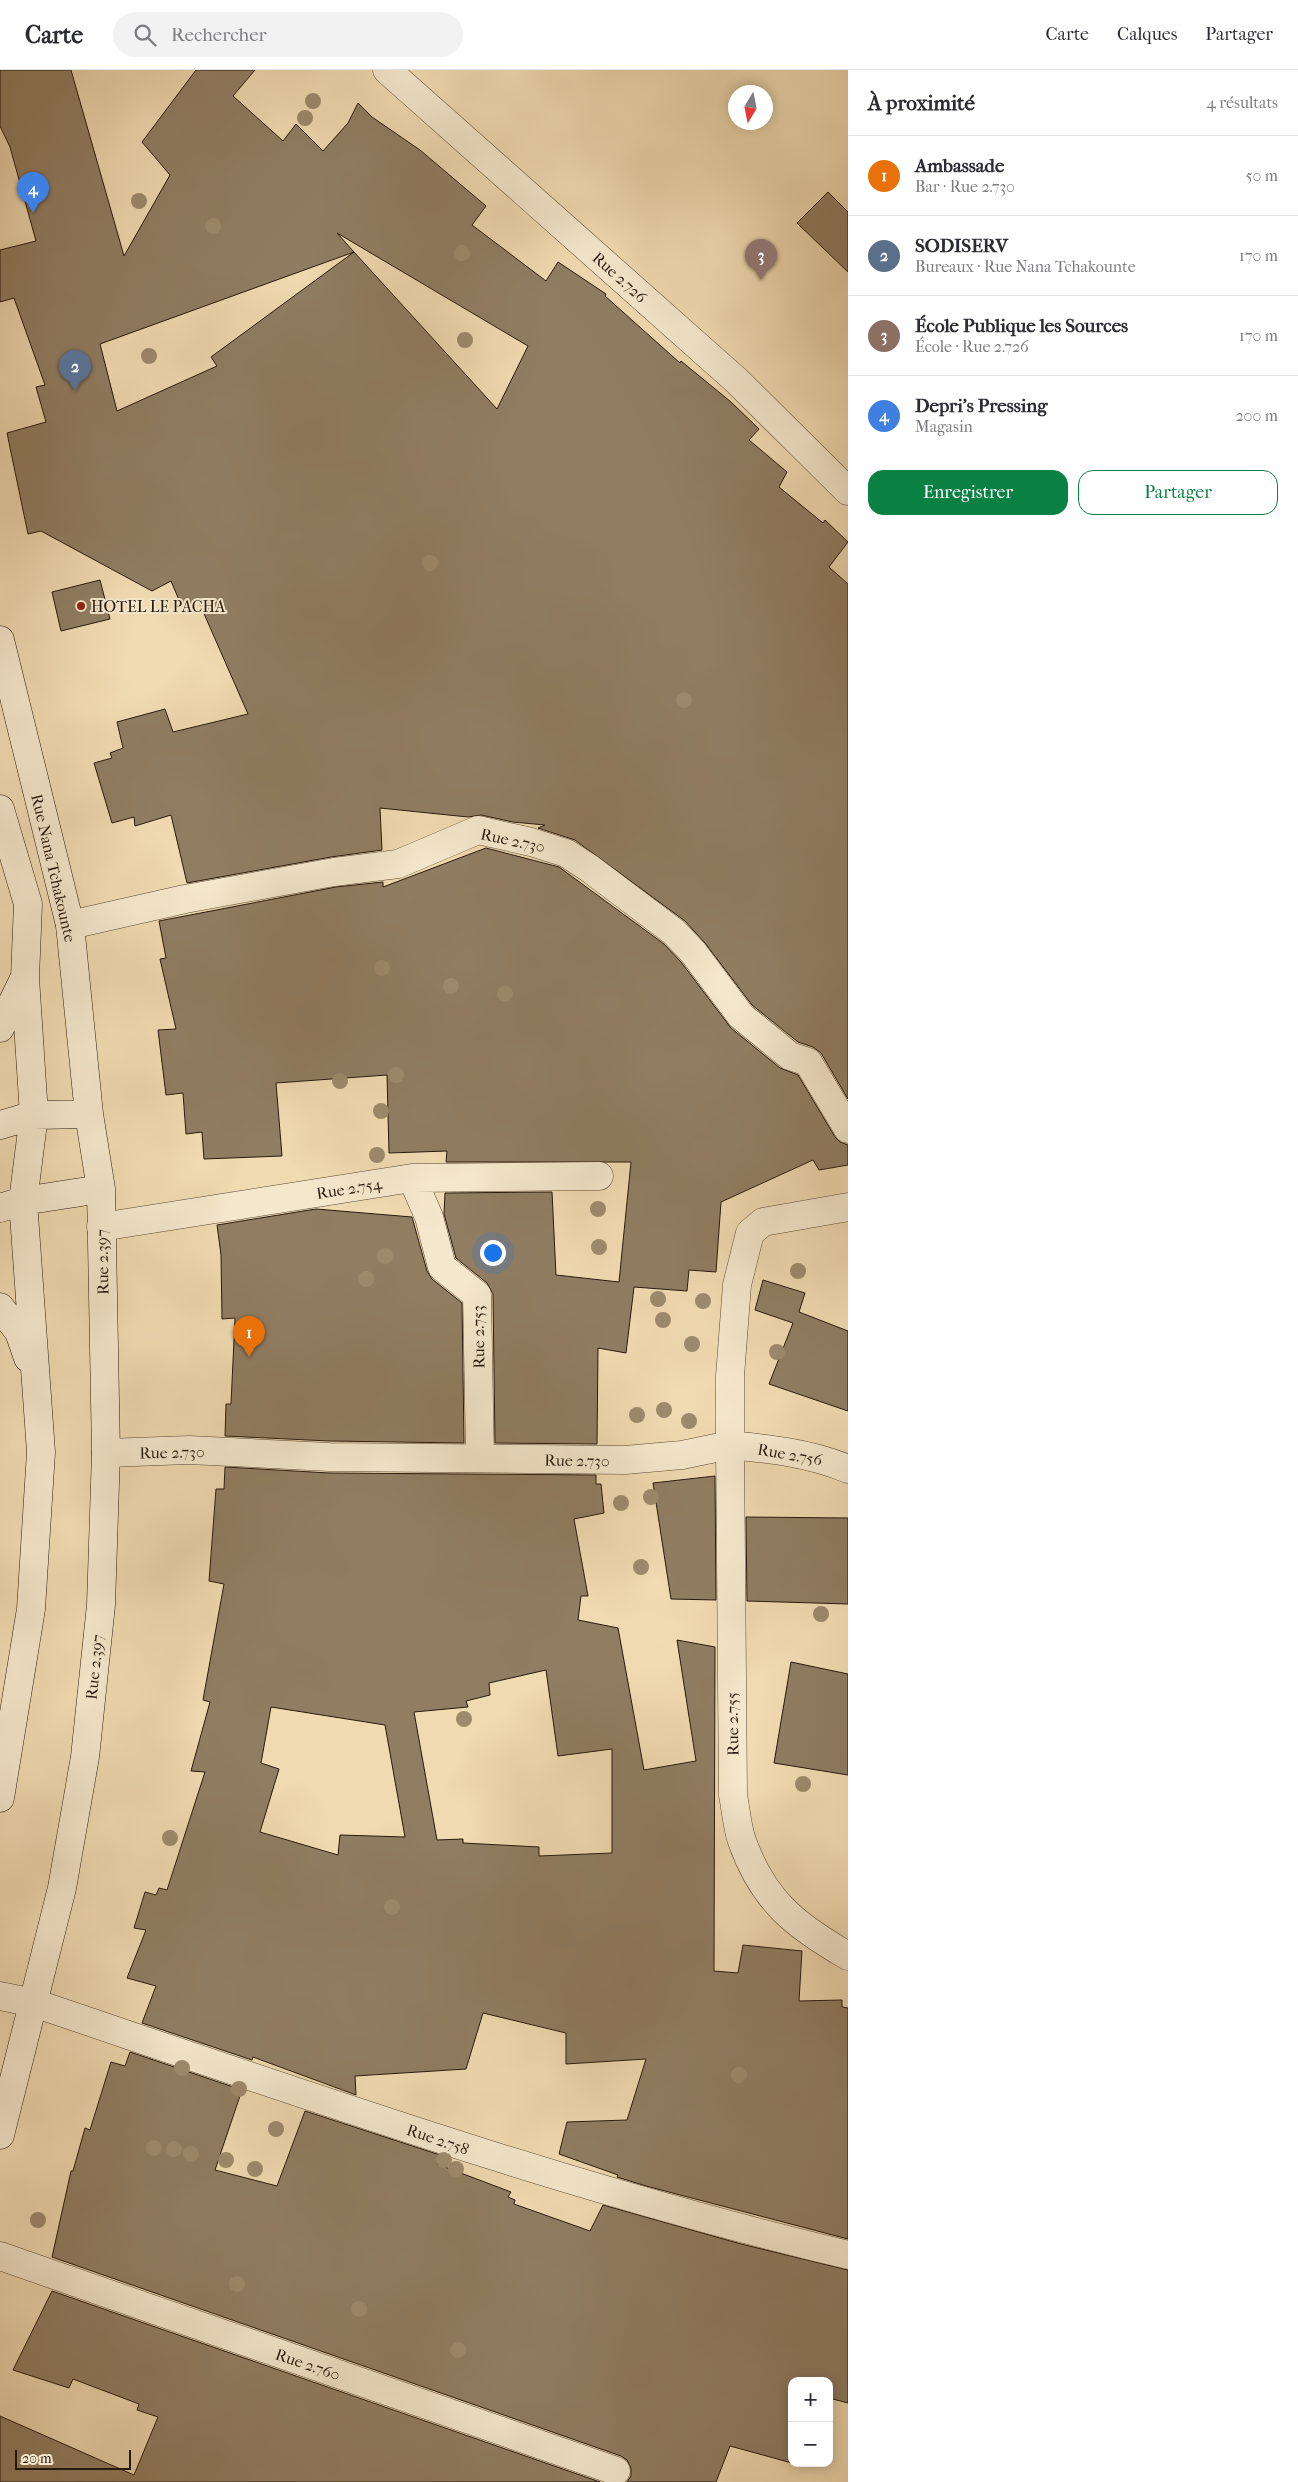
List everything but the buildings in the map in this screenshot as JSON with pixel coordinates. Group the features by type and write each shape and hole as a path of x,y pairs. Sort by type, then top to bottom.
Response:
{"street":[{"name":"Rue 2.726","path":"387,70 736,380 848,491"},
{"name":"Rue Nana Tchakounte","path":"0,640 70,925 89,1114 101,1189"},
{"name":"Rue Nana Tchakounte","path":"0,809 28,904 25,978 34,1114 12,1204"},
{"name":"Rue 2.730","path":"70,925 185,898 334,872 398,864 478,830 531,842 566,853 674,932 693,952 741,1016 790,1056 808,1062 848,1129"},
{"path":"0,1028 25,978"},
{"path":"0,1125 34,1114 89,1114"},
{"name":"Rue 2.754","path":"101,1226 412,1178 599,1176"},
{"name":"Rue 2.753","path":"412,1178 429,1217 442,1267 477,1295 480,1458"},
{"path":"0,1798 30,1609 41,1452 36,1380 12,1204 101,1189"},
{"name":"Rue 2.397","path":"0,2135 62,1888 85,1757 101,1605 106,1453 101,1189"},
{"path":"730,1445 730,1376 737,1285 750,1233 763,1222 848,1207"},
{"path":"0,1307 18,1332 36,1380"},
{"name":"Rue 2.730","path":"106,1453 188,1450 329,1457 625,1460 682,1455 730,1445"},
{"name":"Rue 2.756","path":"730,1445 770,1448 823,1459 848,1469"},
{"name":"Rue 2.755","path":"730,1445 733,1795 741,1839 760,1882 787,1915 820,1940 848,1956"},
{"name":"Rue 2.758","path":"0,1996 34,2003 501,2160 753,2232 848,2255"},
{"name":"Rue 2.760","path":"0,2256 616,2470"}],"place":[{"name":"Depri's Pressing","path":"33,213"},
{"name":"École Publique les Sources","path":"761,280"},
{"name":"SODISERV","path":"75,391"},
{"name":"HOTEL LE PACHA","path":"81,606"},
{"name":"Ambassade","path":"249,1357"}]}
